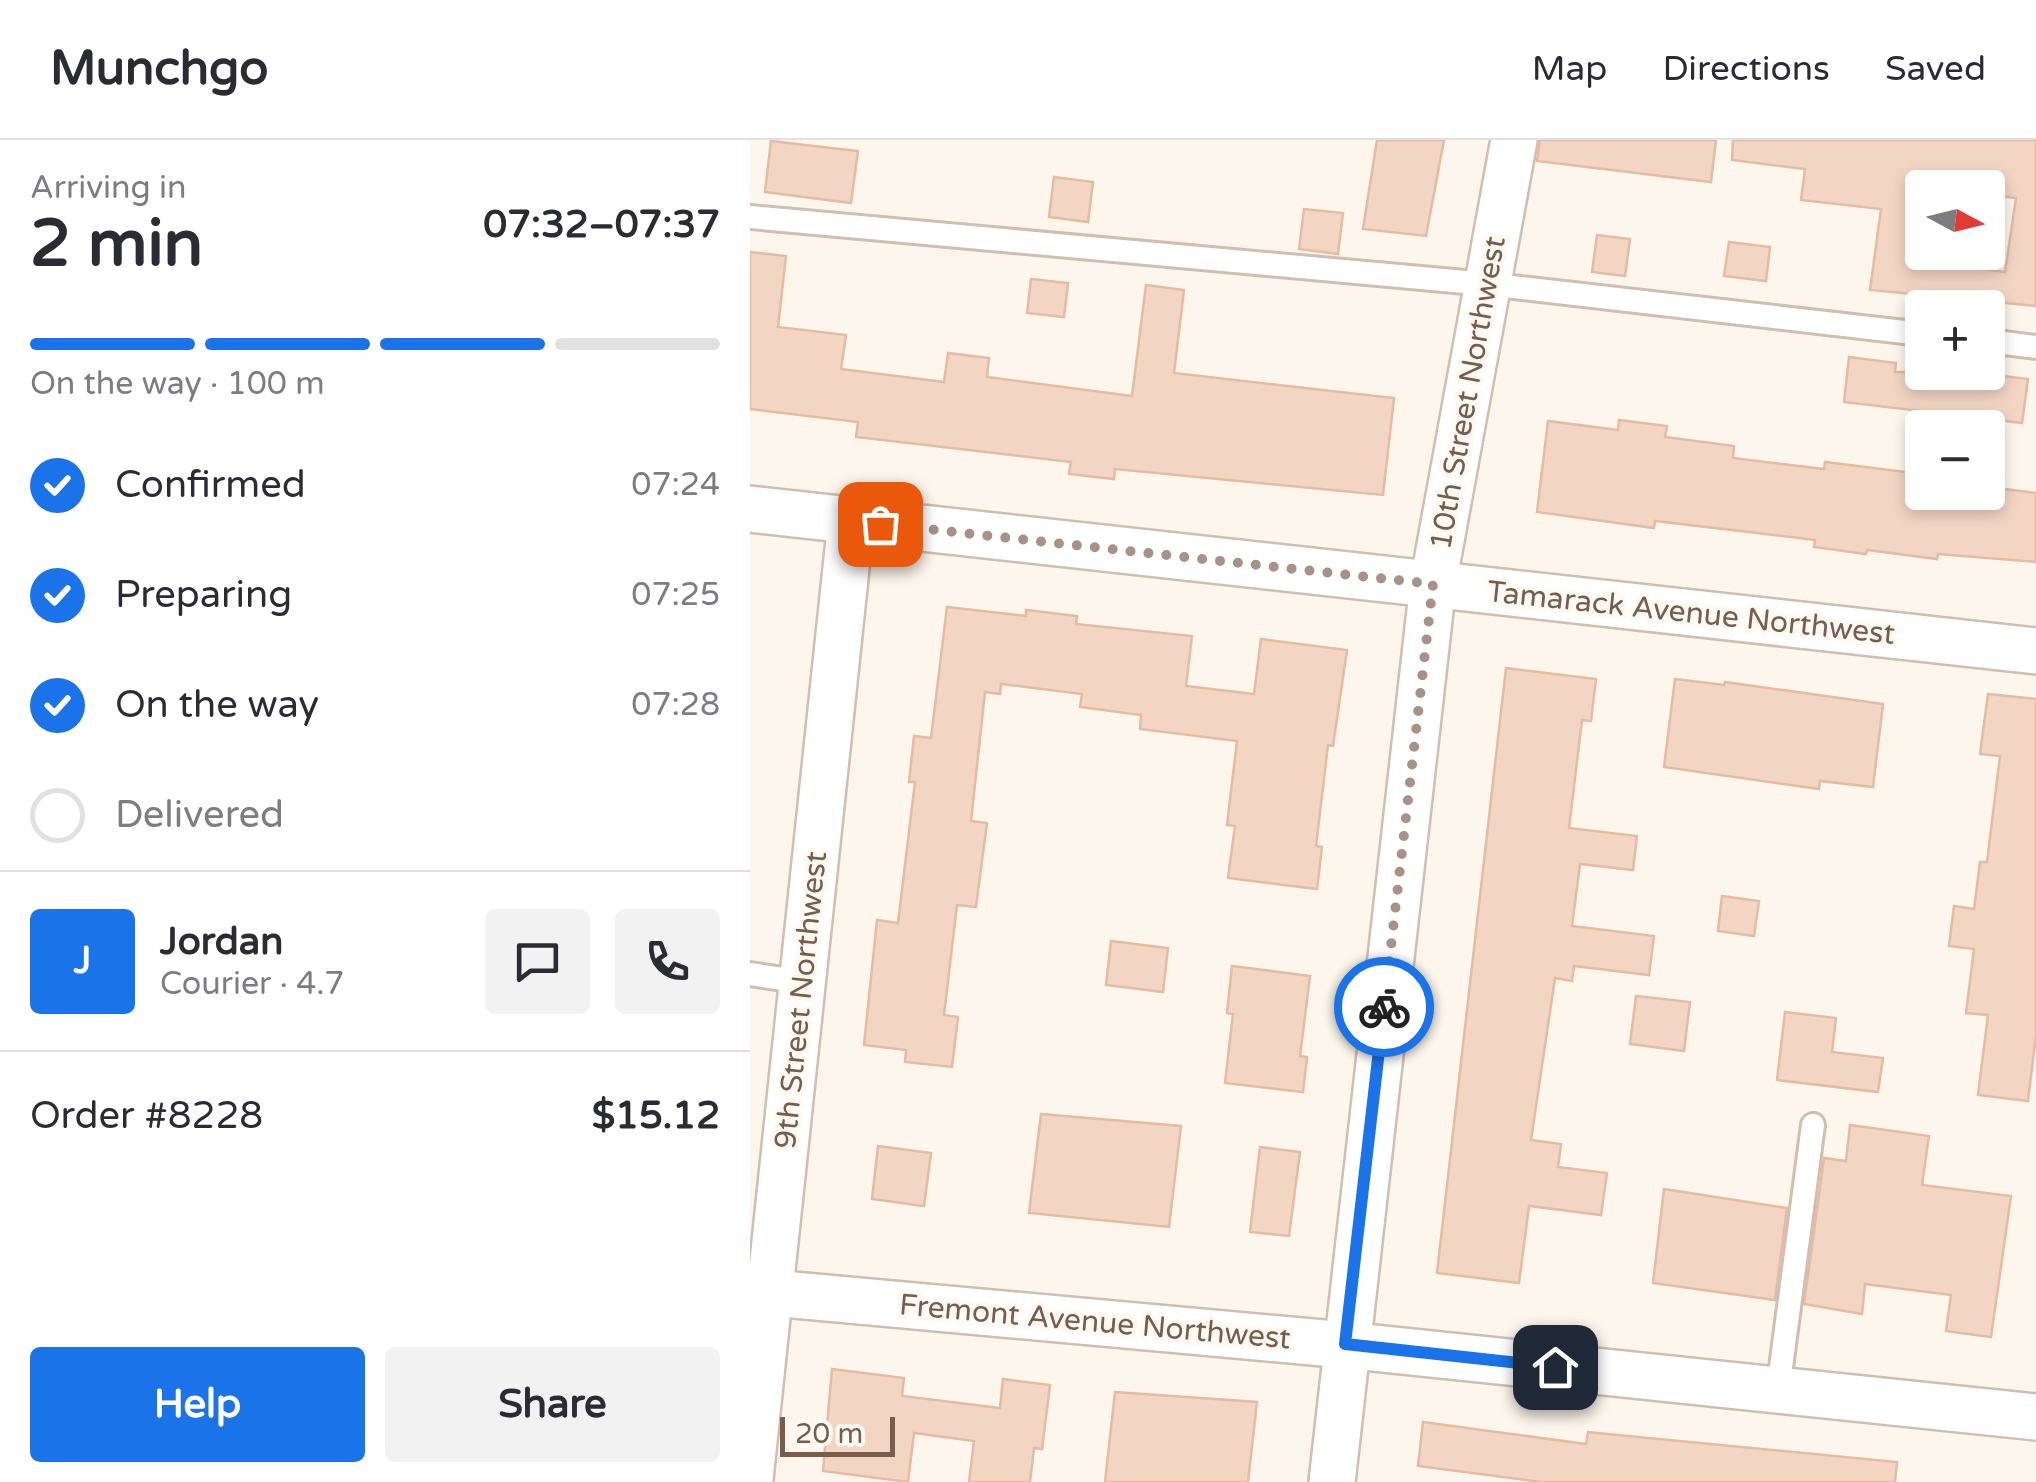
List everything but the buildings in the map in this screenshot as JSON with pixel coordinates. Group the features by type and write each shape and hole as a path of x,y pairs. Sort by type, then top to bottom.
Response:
{"street":[{"name":"10th Street Northwest","path":"1332,1482 1433,584 1514,140"},
{"name":"Tamarack Avenue Northwest","path":"750,510 2036,652"},
{"name":"9th Street Northwest","path":"750,1478 760,1292 803,982 851,521"},
{"name":"Fremont Avenue Northwest","path":"760,1292 1345,1344 2036,1417"}],"lane":[{"path":"750,217 1488,284 1905,332"},
{"path":"2005,344 2036,347"},
{"path":"750,974 803,982"},
{"path":"1778,1390 1813,1125"}],"way so far":[{"path":"880,524 1433,584 1384,1007"}],"route":[{"path":"1384,1007 1345,1344 1555,1367"}]}
